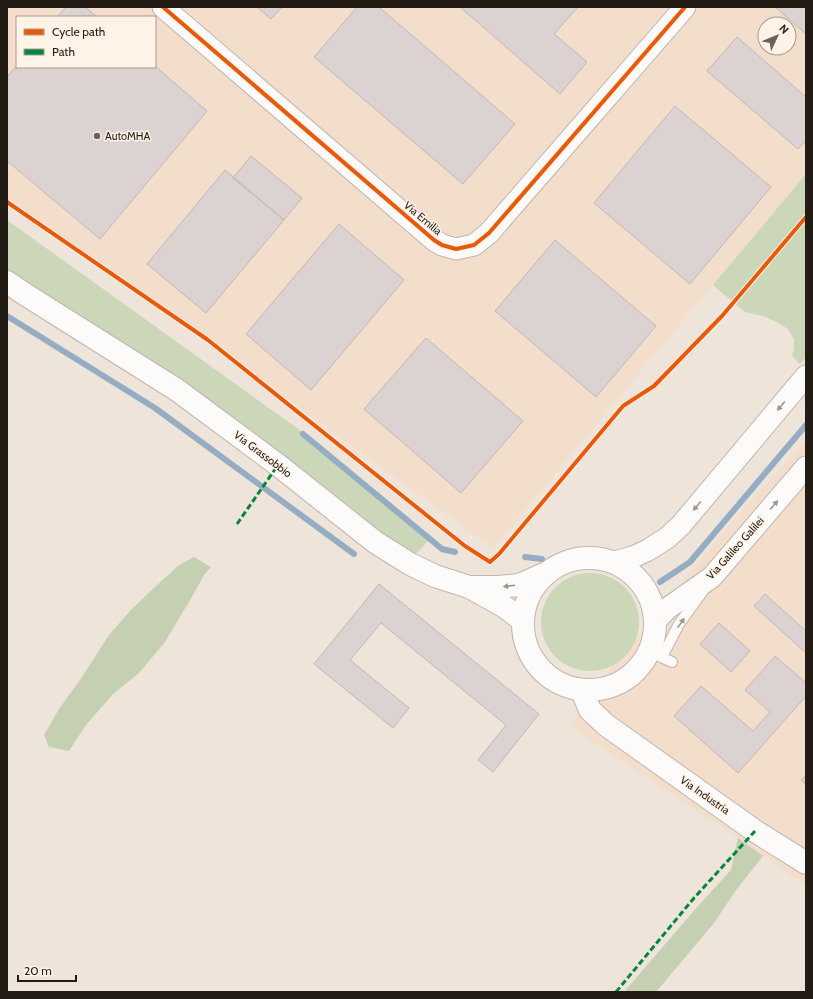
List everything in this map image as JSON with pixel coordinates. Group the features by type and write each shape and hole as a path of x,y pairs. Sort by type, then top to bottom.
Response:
{"street":[{"name":"Via Emilia","path":"163,7 434,240 442,245 456,248 474,245 489,233 685,7"},
{"name":"Via Grassobbio","path":"7,282 176,390 278,465 375,542 410,564 435,576 469,587 502,605 522,620"},
{"path":"614,562 633,557 668,538 806,376"},
{"name":"Via Galileo Galilei","path":"656,620 668,608 712,577 806,467"},
{"path":"469,587 519,585 546,573 561,563 579,558 596,558 614,562 630,572 643,585 652,602 656,620 656,654 642,666 614,696 607,710 606,725"},
{"path":"546,573 534,586 528,597 522,620 523,638 525,644 529,655 540,670 559,684 582,691 607,689 630,678"},
{"name":"Via Industria","path":"582,691 590,710 606,725 755,831 806,863"}],"lane":[{"path":"672,662 656,654 712,577"}],"shaded area":[{"path":"7,7 806,7 806,174 493,548 7,197"},
{"path":"806,440 806,886 738,838 571,727 589,695 743,509"}],"green space":[{"path":"806,174 806,357 800,364 792,356 794,339 788,329 763,316 745,312 713,285"},
{"path":"7,220 308,436 431,538 416,554 358,520 7,274"},
{"path":"194,557 211,567 204,575 165,642 139,673 113,694 86,725 69,751 49,747 44,735 59,709 109,635 130,611 155,587 179,565"},
{"path":"590,573 600,574 617,581 631,595 638,612 638,632 631,649 617,663 600,670 590,671 580,670 563,663 549,649 542,632 541,622 542,612 549,595 563,581 580,574"},
{"path":"738,838 763,856 736,890 714,923 656,992 624,992 731,870"}],"building":[{"path":"66,7 85,7 96,16 58,16"},
{"path":"257,7 282,7 271,19"},
{"path":"357,7 379,7 515,124 463,184 314,57"},
{"path":"460,7 578,7 554,34 587,62 560,94"},
{"path":"775,7 806,7 806,34 797,26 797,16 785,16"},
{"path":"737,37 757,56 806,97 806,140 798,149 707,71"},
{"name":"AutoMHA","path":"16,66 16,68 156,67 207,111 100,239 7,161 7,77"},
{"path":"675,106 771,187 690,284 594,203"},
{"path":"251,156 302,198 284,220 233,178"},
{"path":"225,170 284,220 206,313 147,264"},
{"path":"339,224 404,280 311,390 246,334"},
{"path":"555,240 656,326 596,397 495,311"},
{"path":"426,338 523,421 461,493 364,409"},
{"path":"379,584 539,714 493,772 478,760 506,725 381,623 350,660 409,708 393,728 314,664"},
{"path":"765,594 806,631 806,653 754,606"},
{"path":"719,623 750,651 731,672 700,644"},
{"path":"775,656 806,683 806,696 738,773 674,716 701,686 753,731 770,712 745,690"},
{"path":"806,775 806,784 801,780"}],"waterway":[{"path":"7,316 155,408 354,554"},
{"path":"660,582 690,562 806,425"},
{"path":"303,434 442,549 455,552"},
{"path":"525,557 542,559"}],"marked path":[{"path":"237,524 278,465"},
{"path":"616,992 694,898 755,831"}],"cycle path":[{"path":"163,7 434,240 442,245 456,249 474,245 489,233 685,7"},
{"path":"7,202 208,340 465,546 490,562 499,554 623,406 654,386 722,316 806,217"}],"place":[{"name":"AutoMHA","path":"97,136"}]}
